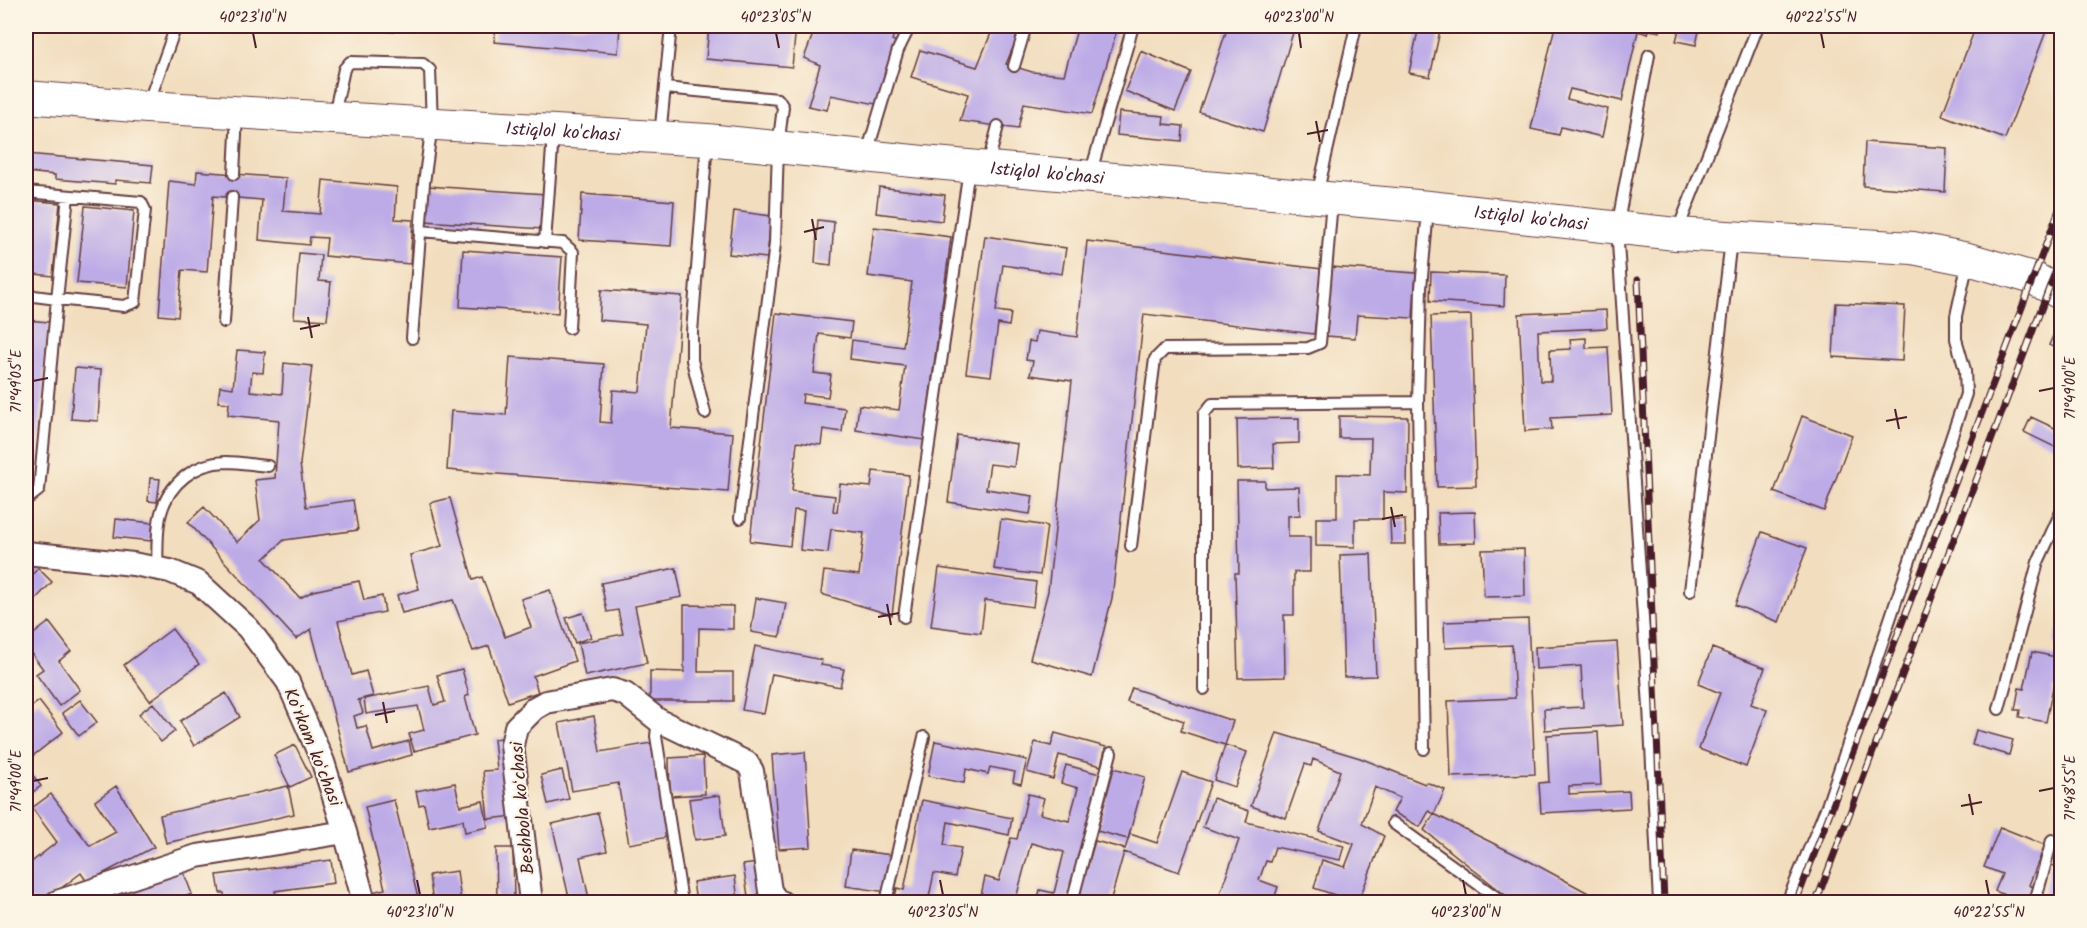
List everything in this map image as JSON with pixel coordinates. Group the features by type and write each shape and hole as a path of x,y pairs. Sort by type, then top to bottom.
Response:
{"main road":[{"name":"Istiqlol ko'chasi","path":"26,97 147,107 707,140 978,167 1429,207 1676,234 1913,248 1968,259 2033,278 2061,294"}],"street":[{"name":"Koʻrkam koʻchasi","path":"26,553 170,571 199,583 248,628 288,682 323,762 364,903"},
{"name":"Beshbola koʻchasi","path":"531,903 512,745 516,727 535,708 546,702 612,690 625,694 658,720 747,763 752,771 770,891 777,901 782,903"},
{"path":"57,903 197,856 345,832"}],"lane":[{"path":"147,107 176,26"},
{"path":"660,137 671,26"},
{"path":"866,156 898,50 910,26"},
{"path":"1014,66 1026,26"},
{"path":"1089,177 1133,26"},
{"path":"1131,546 1155,359 1165,349 1308,348 1320,344 1325,198 1356,26"},
{"path":"1676,234 1758,26"},
{"path":"1649,55 1617,228 1659,903"},
{"path":"333,118 344,69 350,62 423,64 430,70 432,124 420,231 412,338"},
{"path":"665,88 778,99 783,107 778,147 775,244 740,518"},
{"path":"234,174 237,112"},
{"path":"904,617 978,167 998,126"},
{"path":"545,242 554,131"},
{"path":"705,413 692,360 692,332 707,140"},
{"path":"26,192 141,202 145,210 135,302 124,306 26,295"},
{"path":"26,497 30,497 39,490 68,196"},
{"path":"224,322 232,197"},
{"path":"1424,749 1418,402 1421,288 1429,207"},
{"path":"420,231 563,243 573,252 569,328"},
{"path":"1690,591 1731,237"},
{"path":"1787,903 1827,806 1966,394 1965,370 1956,339 1956,316 1968,259"},
{"path":"1204,689 1204,414 1212,404 1418,402"},
{"path":"157,569 160,514 170,491 184,476 204,467 224,462 268,466"},
{"path":"1999,709 2038,562 2061,510"},
{"path":"658,720 656,736 682,903"},
{"path":"886,903 924,737"},
{"path":"1072,903 1111,753"},
{"path":"1393,823 1503,903"},
{"path":"2035,903 2052,840"}],"building":[{"path":"333,26 395,26 394,32"},
{"path":"496,26 620,26 618,53 494,42"},
{"path":"709,26 796,26 792,67 706,59"},
{"path":"816,26 861,28 862,26 897,26 892,40 899,43 876,104 831,95 827,110 808,106 820,65 804,58"},
{"path":"994,26 1022,26 1006,64 1032,72 1064,75 1078,26 1118,26 1092,114 1024,103 1018,129 960,121 968,94 911,77 920,50 977,67"},
{"path":"1228,26 1295,26 1263,132 1199,112"},
{"path":"1419,26 1441,26 1430,77 1409,73"},
{"path":"1555,26 1661,26 1660,32 1649,30 1648,34 1638,31 1622,101 1570,89 1567,99 1608,109 1602,137 1561,127 1559,135 1531,129"},
{"path":"1680,26 1700,26 1696,45 1676,41"},
{"path":"1976,26 2048,26 2005,139 1942,115"},
{"path":"1141,51 1191,72 1175,111 1125,91"},
{"path":"1119,112 1164,116 1163,124 1183,126 1182,141 1117,135"},
{"path":"1865,142 1947,148 1945,192 1863,186"},
{"path":"26,154 153,165 151,183 115,180 115,184 55,179 55,175 26,172"},
{"path":"197,171 286,178 283,211 320,214 323,180 397,187 395,219 413,220 410,264 325,256 327,238 310,237 309,245 259,240 262,200 213,196 207,272 182,270 178,317 159,315 169,181 196,184"},
{"path":"427,186 546,194 543,229 425,221"},
{"path":"879,187 945,195 942,221 876,213"},
{"path":"582,194 674,201 671,246 579,240"},
{"path":"26,200 60,203 53,276 26,273"},
{"path":"85,206 134,211 127,287 77,283"},
{"path":"734,211 771,216 767,258 729,254"},
{"path":"818,220 834,222 831,265 815,263"},
{"path":"874,227 951,237 924,440 856,430 859,405 899,410 905,366 850,359 852,340 903,347 912,282 868,276"},
{"path":"985,236 1066,248 1062,274 1003,265 996,311 1011,313 1009,326 998,324 991,376 966,373"},
{"path":"1087,241 1322,269 1314,334 1144,314 1112,598 1092,677 1030,659 1048,591 1072,381 1030,375 1033,361 1026,360 1029,341 1035,342 1037,331 1077,337"},
{"path":"463,250 562,257 558,313 460,307"},
{"path":"299,253 321,255 319,281 331,282 327,320 294,318"},
{"path":"1330,267 1416,273 1413,318 1357,315 1355,338 1326,336"},
{"path":"1431,272 1505,275 1504,306 1430,301"},
{"path":"601,290 682,296 671,428 733,433 728,492 447,470 451,411 506,415 510,357 604,364 600,422 611,423 613,390 640,392 646,324 599,320"},
{"path":"1836,303 1905,306 1902,361 1833,357"},
{"path":"1606,310 1607,328 1538,331 1540,381 1551,381 1550,350 1571,349 1570,339 1586,338 1586,348 1608,347 1612,415 1551,418 1552,429 1525,431 1519,314"},
{"path":"776,313 852,322 850,338 819,334 814,373 831,375 828,397 803,394 802,403 845,408 842,432 823,429 821,445 797,442 792,491 835,496 833,511 837,512 840,484 871,487 873,471 909,475 892,615 821,594 824,571 859,575 864,533 831,529 828,553 800,550 804,511 794,510 790,546 750,541"},
{"path":"1471,315 1476,486 1437,487 1431,316"},
{"path":"26,320 49,322 35,479 26,478"},
{"path":"2057,327 2061,329 2061,350 2049,345"},
{"path":"237,350 265,352 263,373 252,372 250,391 282,394 284,363 312,366 300,464 306,507 353,500 358,530 284,540 264,559 300,598 313,591 359,581 364,600 382,596 385,612 338,621 352,675 366,671 373,696 357,700 359,700 363,713 354,716 357,728 366,726 373,751 409,741 412,755 349,772 311,629 296,639 188,522 204,507 237,542 260,520 255,480 275,478 279,420 228,415 229,403 218,402 220,386 233,388"},
{"path":"75,368 101,370 98,421 71,419"},
{"path":"1339,416 1408,417 1407,493 1383,492 1383,519 1355,519 1355,547 1316,546 1316,518 1337,518 1337,474 1370,475 1371,438 1339,438"},
{"path":"1802,416 1852,435 1824,511 1774,492"},
{"path":"2031,417 2061,431 2061,450 2024,432"},
{"path":"1299,418 1299,443 1273,444 1274,468 1238,469 1237,419"},
{"path":"957,435 1017,444 1014,467 990,464 986,489 1033,496 1030,514 948,502"},
{"path":"150,478 160,479 157,502 148,501"},
{"path":"1237,481 1265,481 1265,488 1299,487 1300,515 1288,516 1288,537 1310,537 1310,572 1294,572 1294,615 1284,615 1285,677 1238,678 1235,573 1239,573"},
{"path":"450,498 473,580 482,577 505,637 531,627 521,599 550,590 575,661 533,676 538,692 508,702 489,646 473,651 453,600 402,613 397,595 419,589 410,555 442,546 430,503"},
{"path":"1475,512 1476,543 1439,544 1438,513"},
{"path":"116,519 153,523 151,541 114,537"},
{"path":"1001,519 1047,526 1040,575 994,569"},
{"path":"1390,520 1405,520 1406,544 1391,544"},
{"path":"1762,532 1807,548 1779,622 1735,605"},
{"path":"1524,549 1525,596 1484,597 1482,550"},
{"path":"1371,554 1376,676 1344,677 1340,555"},
{"path":"38,568 52,582 26,609 26,582"},
{"path":"676,568 682,597 635,606 647,663 585,676 578,643 623,634 618,610 607,612 601,583"},
{"path":"939,568 1036,582 1033,607 985,600 981,633 931,626"},
{"path":"756,598 786,603 780,637 751,632"},
{"path":"684,605 733,606 733,629 699,628 698,672 733,672 733,701 650,701 650,671 684,672"},
{"path":"583,613 591,637 575,643 566,618"},
{"path":"2061,618 2061,645 2054,643"},
{"path":"1528,619 1535,774 1451,777 1448,701 1515,698 1512,645 1445,648 1444,622"},
{"path":"49,622 71,651 59,661 80,690 59,706 36,674 43,669 26,646 26,640"},
{"path":"172,629 199,664 150,701 124,665"},
{"path":"1617,642 1623,725 1545,730 1544,709 1583,707 1581,666 1536,669 1535,647"},
{"path":"755,646 822,660 821,665 844,669 840,687 772,674 764,714 742,710"},
{"path":"1712,648 1765,668 1751,704 1767,710 1746,767 1699,749 1720,693 1698,684"},
{"path":"2032,652 2061,658 2061,689 2053,687 2046,722 2019,717 2020,710 2015,710 2019,688 2024,689"},
{"path":"462,669 469,695 465,697 475,735 414,751 409,734 424,730 418,706 366,714 364,699 429,686 434,705 445,702 437,675"},
{"path":"1132,688 1233,721 1225,745 1181,731 1184,721 1127,702"},
{"path":"226,693 240,717 194,746 180,721"},
{"path":"80,700 97,722 79,736 62,713"},
{"path":"39,701 63,732 30,758 26,751 26,711"},
{"path":"153,703 175,731 161,742 139,714"},
{"path":"594,716 600,752 651,743 668,837 629,844 618,783 572,791 559,723"},
{"path":"1976,730 2013,740 2009,755 1972,745"},
{"path":"1598,732 1601,785 1569,786 1569,794 1629,791 1630,808 1541,813 1539,783 1549,782 1547,735"},
{"path":"1055,733 1106,747 1101,766 1059,755 1053,779 1027,772 1035,742 1051,746"},
{"path":"1277,733 1360,758 1445,790 1434,814 1429,811 1420,827 1393,812 1400,798 1375,787 1362,824 1384,836 1358,902 1332,902 1335,895 1314,888 1322,860 1345,867 1354,844 1319,831 1340,771 1313,759 1311,766 1305,764 1286,818 1251,806"},
{"path":"506,737 515,816 488,819 483,771 497,770 494,739"},
{"path":"935,741 1027,760 1021,784 1013,782 1015,772 990,767 988,774 966,769 964,783 928,776"},
{"path":"295,745 311,777 290,787 274,755"},
{"path":"1225,745 1247,752 1235,787 1214,780"},
{"path":"805,752 811,847 779,849 772,755"},
{"path":"703,756 705,794 670,796 669,758"},
{"path":"1066,765 1100,774 1067,902 1037,902 1040,890 1054,893 1064,852 1031,843 1015,902 980,900 985,877 999,881 1011,838 1017,839 1028,794 1044,798 1040,814 1069,821 1078,788 1061,783"},
{"path":"1114,768 1145,777 1128,839 1097,831"},
{"path":"29,770 41,786 26,797 26,772"},
{"path":"562,770 569,799 548,804 541,775"},
{"path":"1182,772 1211,782 1179,872 1124,852 1110,902 1077,902 1095,841 1125,849 1130,834 1157,843"},
{"path":"455,783 460,806 483,801 488,827 465,832 463,820 429,827 424,804 419,805 416,791"},
{"path":"116,786 154,847 87,882 81,873 43,902 32,900 26,902 26,860 29,864 57,842 32,808 51,794 90,846 116,832 95,801"},
{"path":"288,786 294,814 166,843 160,815"},
{"path":"720,795 725,836 695,840 689,799"},
{"path":"1213,798 1249,811 1246,822 1344,846 1340,860 1275,847 1270,862 1266,861 1259,880 1278,887 1274,899 1283,902 1217,902 1239,840 1203,827"},
{"path":"394,800 419,902 375,902 372,892 385,889 365,807"},
{"path":"922,800 1012,818 1009,835 948,822 944,845 961,848 955,877 934,873 928,902 894,902 897,888 904,890"},
{"path":"598,813 607,851 580,857 589,899 570,902 552,824"},
{"path":"1434,814 1605,902 1514,902 1424,830"},
{"path":"2000,827 2045,845 2029,885 2036,888 2030,902 2023,902 1995,891 2002,874 1984,867"},
{"path":"496,848 513,848 514,902 497,902"},
{"path":"851,850 892,855 887,892 846,886"},
{"path":"331,860 334,883 275,891 277,902 225,902 224,893 220,893 217,875"},
{"path":"758,863 764,902 749,902 743,865"},
{"path":"2050,865 2061,867 2061,902 2042,902"},
{"path":"182,868 192,894 182,898 182,902 96,902"},
{"path":"457,871 461,902 433,902 429,875"},
{"path":"735,876 738,902 696,902 693,882"}],"railway":[{"path":"1796,902 2062,202"},
{"path":"1816,902 2062,254"},
{"path":"1638,280 1664,902"}]}
